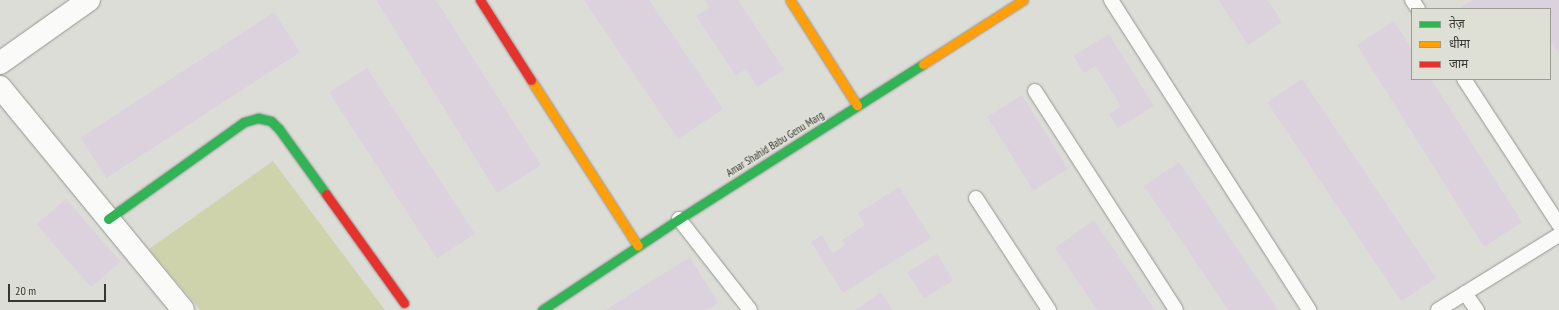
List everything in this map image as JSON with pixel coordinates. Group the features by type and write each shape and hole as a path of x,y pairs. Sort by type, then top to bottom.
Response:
{"street":[{"path":"0,63 89,0"},
{"path":"480,0 638,246"},
{"path":"790,0 857,106"},
{"name":"Amar Shahid Babu Genu Marg","path":"542,310 679,219 1023,0"},
{"path":"0,87 182,310"},
{"path":"108,220 244,122 258,118 271,121 280,129 404,303"}],"lane":[{"path":"1111,0 1309,310"},
{"path":"1465,80 1559,225"},
{"path":"1035,91 1176,310"},
{"path":"976,198 1049,310"},
{"path":"679,219 750,310"},
{"path":"1438,310 1559,234"},
{"path":"1466,293 1477,310"}],"green space":[{"path":"273,161 385,310 200,310 149,249"}],"building":[{"path":"376,0 436,0 541,165 497,193"},
{"path":"584,0 649,0 723,109 678,139"},
{"path":"705,0 738,0 784,70 757,87 746,69 736,76 696,16 710,8"},
{"path":"1218,0 1268,0 1282,22 1248,45"},
{"path":"1472,0 1559,0 1559,54 1551,42 1551,8 1460,8"},
{"path":"274,12 300,52 106,178 80,138"},
{"path":"1394,21 1411,47 1411,80 1432,80 1522,222 1484,247 1357,45"},
{"path":"1109,34 1154,106 1118,128 1109,114 1121,107 1096,66 1084,73 1073,56"},
{"path":"367,68 475,234 437,259 329,93"},
{"path":"1302,79 1436,278 1401,301 1267,102"},
{"path":"1022,95 1068,169 1033,191 987,117"},
{"path":"1179,162 1278,310 1228,310 1144,186"},
{"path":"899,187 931,238 843,293 811,242 822,235 833,253 845,245 842,240 865,225 858,213"},
{"path":"66,199 120,262 91,287 37,225"},
{"path":"1094,220 1155,310 1097,310 1055,248"},
{"path":"937,254 953,280 924,299 907,273"},
{"path":"690,257 718,303 707,310 605,310"},
{"path":"881,292 893,310 855,310"}],"traffic: fast":[{"path":"542,310 679,219 923,64"},
{"path":"108,219 244,122 258,118 271,121 279,129 326,194"}],"traffic: slow":[{"path":"790,0 857,105"},
{"path":"923,64 1023,0"},
{"path":"531,80 638,246"}],"traffic: jam":[{"path":"480,0 531,80"},
{"path":"326,194 404,303"}]}
